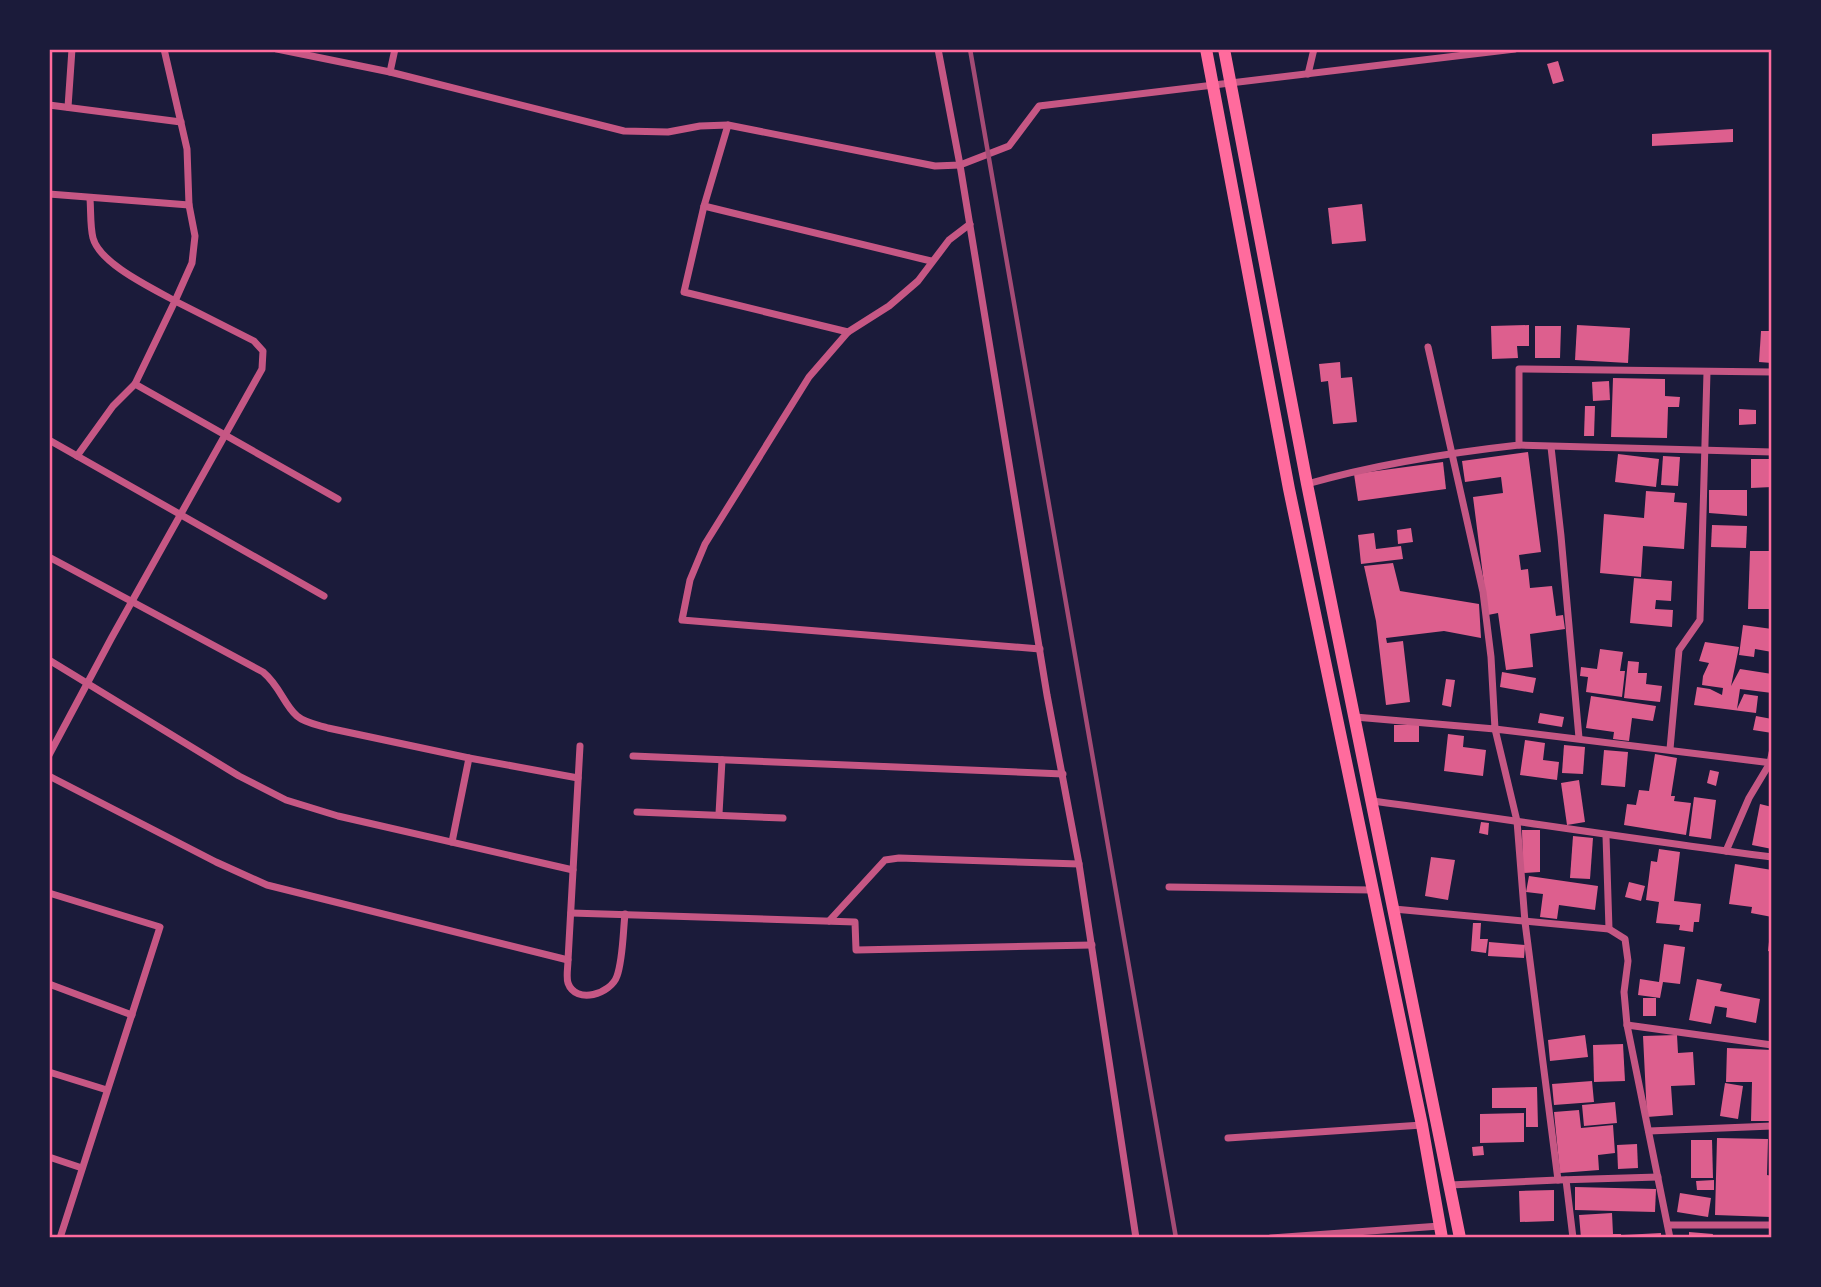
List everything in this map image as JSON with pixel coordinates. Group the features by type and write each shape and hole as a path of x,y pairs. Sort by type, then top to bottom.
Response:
{"main road":[{"path":"1206,49 1289,489 1422,1125 1441,1232"},
{"path":"1224,49 1307,484 1460,1238"}],"street":[{"path":"68,107 72,49"},
{"path":"77,456 113,406 135,384 191,263 195,236 189,205 187,149 164,49"},
{"path":"277,49 390,72 624,131 668,132 700,126 728,125 935,166 960,165 1009,146 1039,106 1515,49"},
{"path":"390,72 395,49"},
{"path":"938,49 1079,864 1136,1238"},
{"path":"1308,74 1314,49"},
{"path":"49,105 181,122"},
{"path":"728,125 704,206 684,292 848,332"},
{"path":"49,194 189,205"},
{"path":"49,755 262,369 263,351 254,341 175,301 109,261 98,250 93,237 90,199"},
{"path":"704,206 931,261"},
{"path":"970,224 949,240 918,281 889,306 848,332 809,377 705,544 690,580 682,620 1040,649"},
{"path":"1429,347 1482,592 1491,657 1495,729 1517,821 1525,922 1562,1180 1573,1238"},
{"path":"1519,445 1519,369 1772,372"},
{"path":"1670,749 1679,650 1700,620 1707,372"},
{"path":"135,384 338,499"},
{"path":"49,440 324,597"},
{"path":"1307,484 1451,452 1519,445 1772,452"},
{"path":"1551,447 1562,536 1579,738"},
{"path":"49,557 263,672 274,681 298,717 328,728 578,778"},
{"path":"49,660 239,776 286,800 338,816 573,870"},
{"path":"1355,717 1579,738 1771,763"},
{"path":"580,746 568,960 568,983 574,990 585,995 599,994 611,987 618,975 625,914"},
{"path":"1726,851 1749,798 1771,763 1772,752"},
{"path":"633,756 1063,774"},
{"path":"452,842 469,758"},
{"path":"719,814 722,760"},
{"path":"49,776 216,862 267,885 568,960"},
{"path":"1373,801 1606,836 1772,857"},
{"path":"637,812 783,818"},
{"path":"1606,836 1609,929"},
{"path":"829,921 886,860 899,858 1079,864"},
{"path":"1169,887 1372,890"},
{"path":"49,893 160,926 60,1238"},
{"path":"1394,909 1609,929 1625,939 1628,961 1624,992 1626,1025 1670,1238"},
{"path":"570,913 855,922 856,950 1092,945"},
{"path":"49,984 132,1015"},
{"path":"1626,1025 1772,1045"},
{"path":"49,1072 107,1090"},
{"path":"1228,1138 1422,1125"},
{"path":"1649,1132 1772,1126"},
{"path":"49,1157 82,1168"},
{"path":"1450,1185 1658,1177"},
{"path":"1668,1225 1772,1225"},
{"path":"1271,1238 1441,1232"}],"building":[{"path":"1558,61 1564,81 1553,84 1547,64"},
{"path":"1733,129 1733,142 1652,146 1652,134"},
{"path":"1362,204 1366,241 1332,244 1328,208"},
{"path":"1529,325 1529,346 1517,346 1518,358 1492,359 1491,326"},
{"path":"1577,325 1630,328 1628,363 1575,360"},
{"path":"1535,326 1561,326 1560,358 1535,358"},
{"path":"1761,331 1772,331 1772,363 1759,362"},
{"path":"1340,362 1341,378 1352,377 1357,422 1333,424 1328,381 1321,382 1319,364"},
{"path":"1613,378 1665,379 1665,396 1680,397 1679,407 1668,407 1667,438 1611,437"},
{"path":"1609,381 1610,400 1593,401 1592,382"},
{"path":"1585,406 1595,406 1594,436 1584,436"},
{"path":"1739,409 1756,410 1756,424 1739,425"},
{"path":"1528,452 1541,552 1519,555 1521,570 1528,569 1530,588 1552,586 1556,616 1563,615 1565,629 1530,634 1533,667 1506,670 1498,613 1488,615 1473,497 1503,493 1501,477 1465,482 1462,461"},
{"path":"1618,454 1659,459 1656,487 1615,482"},
{"path":"1663,456 1680,457 1678,486 1661,485"},
{"path":"1751,459 1772,459 1772,487 1751,488"},
{"path":"1443,462 1446,489 1358,501 1354,474"},
{"path":"1709,490 1747,490 1747,516 1709,513"},
{"path":"1646,491 1675,493 1674,502 1687,503 1684,549 1643,546 1641,577 1600,573 1604,514 1644,518"},
{"path":"1712,525 1747,526 1746,548 1711,547"},
{"path":"1411,528 1413,542 1398,544 1397,530"},
{"path":"1374,533 1376,549 1401,546 1403,559 1361,564 1358,535"},
{"path":"1750,551 1772,551 1772,609 1748,609"},
{"path":"1393,563 1400,591 1479,604 1481,638 1444,631 1386,638 1387,643 1403,641 1410,702 1386,705 1376,621 1364,566"},
{"path":"1634,578 1672,581 1671,601 1656,600 1655,609 1673,610 1672,627 1630,623"},
{"path":"1743,625 1772,629 1772,652 1755,649 1754,657 1739,655"},
{"path":"1705,642 1739,647 1731,686 1740,669 1772,674 1772,693 1740,689 1737,709 1744,694 1758,696 1756,713 1694,705 1697,687 1722,695 1723,688 1702,685 1709,663 1699,661"},
{"path":"1600,649 1623,652 1620,671 1625,671 1622,697 1586,692 1588,677 1580,676 1581,667 1597,669"},
{"path":"1628,661 1639,662 1638,673 1647,673 1646,684 1662,686 1660,702 1624,698"},
{"path":"1502,672 1536,678 1533,693 1500,687"},
{"path":"1446,679 1455,680 1451,707 1442,705"},
{"path":"1591,696 1656,706 1653,721 1632,718 1629,741 1613,739 1614,732 1586,728"},
{"path":"1540,713 1564,717 1562,727 1538,723"},
{"path":"1756,716 1772,719 1772,733 1753,730"},
{"path":"1394,725 1419,725 1419,742 1394,742"},
{"path":"1448,734 1464,736 1463,747 1486,750 1483,776 1444,771"},
{"path":"1525,740 1545,743 1543,760 1559,762 1557,780 1520,775"},
{"path":"1564,745 1585,747 1583,774 1562,773"},
{"path":"1604,750 1628,752 1625,787 1601,785"},
{"path":"1655,754 1677,758 1671,796 1675,796 1674,801 1691,803 1686,835 1624,825 1627,804 1636,805 1639,790 1649,791"},
{"path":"1710,770 1719,772 1716,786 1707,783"},
{"path":"1579,780 1585,822 1567,825 1561,783"},
{"path":"1694,797 1716,800 1711,839 1689,836"},
{"path":"1760,804 1772,807 1772,849 1752,845"},
{"path":"1481,822 1489,823 1488,835 1479,833"},
{"path":"1522,830 1540,830 1540,872 1523,873"},
{"path":"1573,836 1593,838 1590,879 1570,878"},
{"path":"1659,849 1680,852 1674,901 1701,904 1699,922 1694,922 1693,932 1679,930 1680,925 1656,923 1659,902 1646,900 1651,861 1657,862"},
{"path":"1431,857 1455,860 1448,900 1425,896"},
{"path":"1735,864 1772,870 1772,917 1751,913 1752,907 1729,904"},
{"path":"1529,876 1598,886 1595,910 1559,905 1557,919 1540,917 1543,894 1526,892"},
{"path":"1629,882 1645,886 1641,901 1625,897"},
{"path":"1473,923 1481,923 1480,939 1488,939 1486,953 1471,951"},
{"path":"1772,933 1772,952 1768,951"},
{"path":"1489,942 1525,945 1524,958 1488,956"},
{"path":"1664,944 1685,947 1680,984 1663,982 1660,998 1638,995 1640,979 1659,982"},
{"path":"1697,979 1722,984 1720,991 1760,999 1756,1023 1726,1017 1727,1008 1715,1006 1711,1024 1689,1020"},
{"path":"1643,998 1656,998 1656,1016 1643,1016"},
{"path":"1585,1035 1588,1057 1550,1061 1548,1040"},
{"path":"1677,1035 1678,1053 1693,1052 1695,1085 1671,1086 1673,1115 1647,1117 1643,1036"},
{"path":"1623,1044 1625,1081 1594,1082 1593,1045"},
{"path":"1727,1048 1772,1050 1772,1121 1751,1121 1752,1082 1726,1082"},
{"path":"1592,1081 1594,1102 1554,1105 1552,1084"},
{"path":"1725,1083 1743,1086 1738,1119 1720,1116"},
{"path":"1537,1087 1538,1127 1526,1127 1526,1108 1492,1108 1492,1088"},
{"path":"1615,1102 1617,1123 1584,1126 1582,1105"},
{"path":"1579,1110 1581,1128 1613,1125 1615,1153 1598,1155 1599,1170 1560,1173 1554,1112"},
{"path":"1524,1113 1524,1142 1480,1143 1480,1114"},
{"path":"1717,1138 1768,1139 1767,1175 1772,1176 1771,1217 1715,1215"},
{"path":"1691,1140 1712,1140 1713,1178 1691,1178"},
{"path":"1637,1144 1638,1168 1618,1169 1617,1145"},
{"path":"1483,1146 1484,1155 1473,1156 1472,1147"},
{"path":"1714,1180 1714,1190 1697,1190 1696,1181"},
{"path":"1575,1187 1656,1189 1655,1212 1575,1210"},
{"path":"1554,1190 1554,1221 1520,1222 1519,1191"},
{"path":"1680,1193 1711,1198 1708,1217 1677,1212"},
{"path":"1612,1213 1613,1234 1621,1234 1621,1238 1581,1238 1579,1215"},
{"path":"1689,1232 1713,1234 1712,1238 1689,1238"},
{"path":"1661,1233 1661,1238 1623,1238 1623,1235"}],"railway":[{"path":"970,49 1176,1238"}]}
